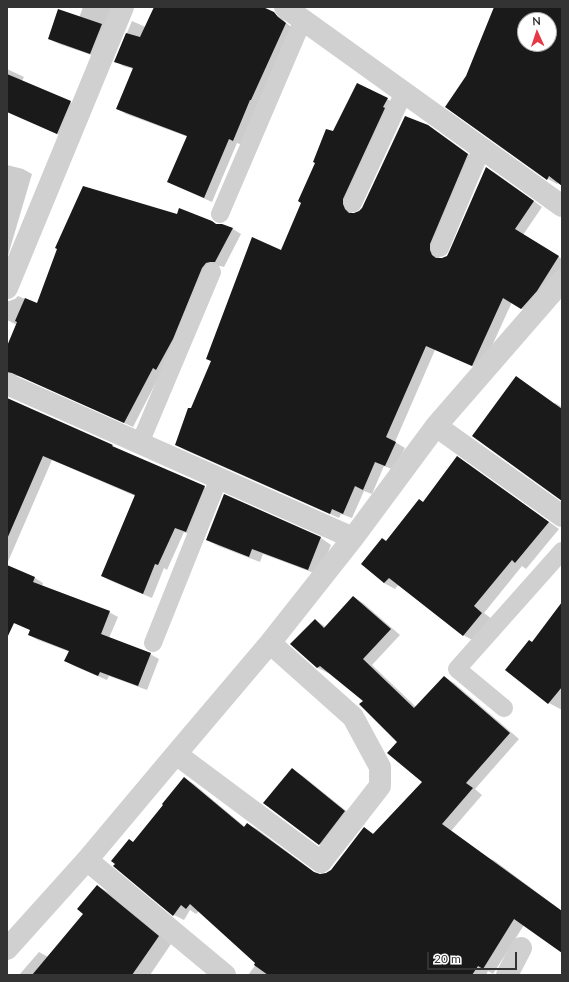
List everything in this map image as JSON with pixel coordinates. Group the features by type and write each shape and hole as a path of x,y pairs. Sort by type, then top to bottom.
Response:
{"street":[{"path":"7,288 123,7"},
{"path":"285,7 562,206"},
{"path":"7,949 88,860 270,643 353,538 436,426 562,281"},
{"path":"7,384 353,538"},
{"path":"436,426 562,516"},
{"path":"176,754 321,862 380,786 380,767 353,717 270,643"},
{"path":"88,860 225,975"},
{"path":"507,975 521,948"}],"lane":[{"path":"220,214 304,20"},
{"path":"353,203 404,92"},
{"path":"440,248 482,148"},
{"path":"140,443 212,272"},
{"path":"153,642 219,478"},
{"path":"504,708 457,669 562,551"}],"building":[{"path":"154,7 263,7 274,12 286,23 250,100 233,141 229,139 204,198 167,182 187,136 116,109 133,68 114,62 126,33 140,37"},
{"path":"494,7 562,7 562,186 549,176 547,180 445,107 466,76"},
{"path":"58,9 102,24 90,54 48,39"},
{"path":"7,74 71,101 57,134 7,112"},
{"path":"357,83 388,98 383,107 385,108 343,199 345,209 349,213 354,213 362,208 405,116 428,125 468,154 430,244 432,255 436,258 447,256 486,167 534,201 515,229 559,256 537,291 521,309 503,298 472,366 426,346 386,437 396,442 385,466 375,462 363,490 355,486 343,514 332,509 330,514 175,445 188,408 191,408 211,361 206,359 252,237 281,250 301,203 298,201 315,163 313,162 326,129 333,131"},
{"path":"83,186 177,214 179,208 216,224 222,224 233,228 215,262 206,263 202,268 173,339 156,370 153,368 124,423 7,372 7,346 17,322 15,321 25,298 37,303 57,249 55,248"},
{"path":"516,376 562,409 562,501 472,436"},
{"path":"7,398 113,445 112,446 205,486 186,532 175,528 158,565 155,564 143,594 101,576 135,495 43,456 7,539"},
{"path":"457,456 549,522 515,563 512,560 474,606 482,613 463,636 389,578 384,583 361,564 382,538 386,541 419,499 423,502"},
{"path":"224,494 321,537 308,570 252,549 249,557 206,540"},
{"path":"7,565 35,577 33,582 110,611 101,634 151,653 138,686 100,672 98,676 64,661 69,651 28,635 30,630 14,623 7,638"},
{"path":"353,596 391,629 363,659 414,708 444,676 510,733 466,783 473,788 442,824 562,911 562,953 514,919 483,969 478,966 472,975 268,975 254,965 255,963 190,904 186,909 181,905 173,916 113,866 115,864 111,861 129,839 133,842 184,777 244,827 247,823 314,872 320,874 331,870 364,827 373,834 422,782 387,753 397,742 359,704 363,701 320,666 317,668 290,644 315,619 324,628"},
{"path":"562,602 562,687 548,704 505,670 529,640 532,642"},
{"path":"292,768 345,811 319,845 263,803"},
{"path":"97,885 159,936 132,975 32,975 83,914 77,909"}]}
